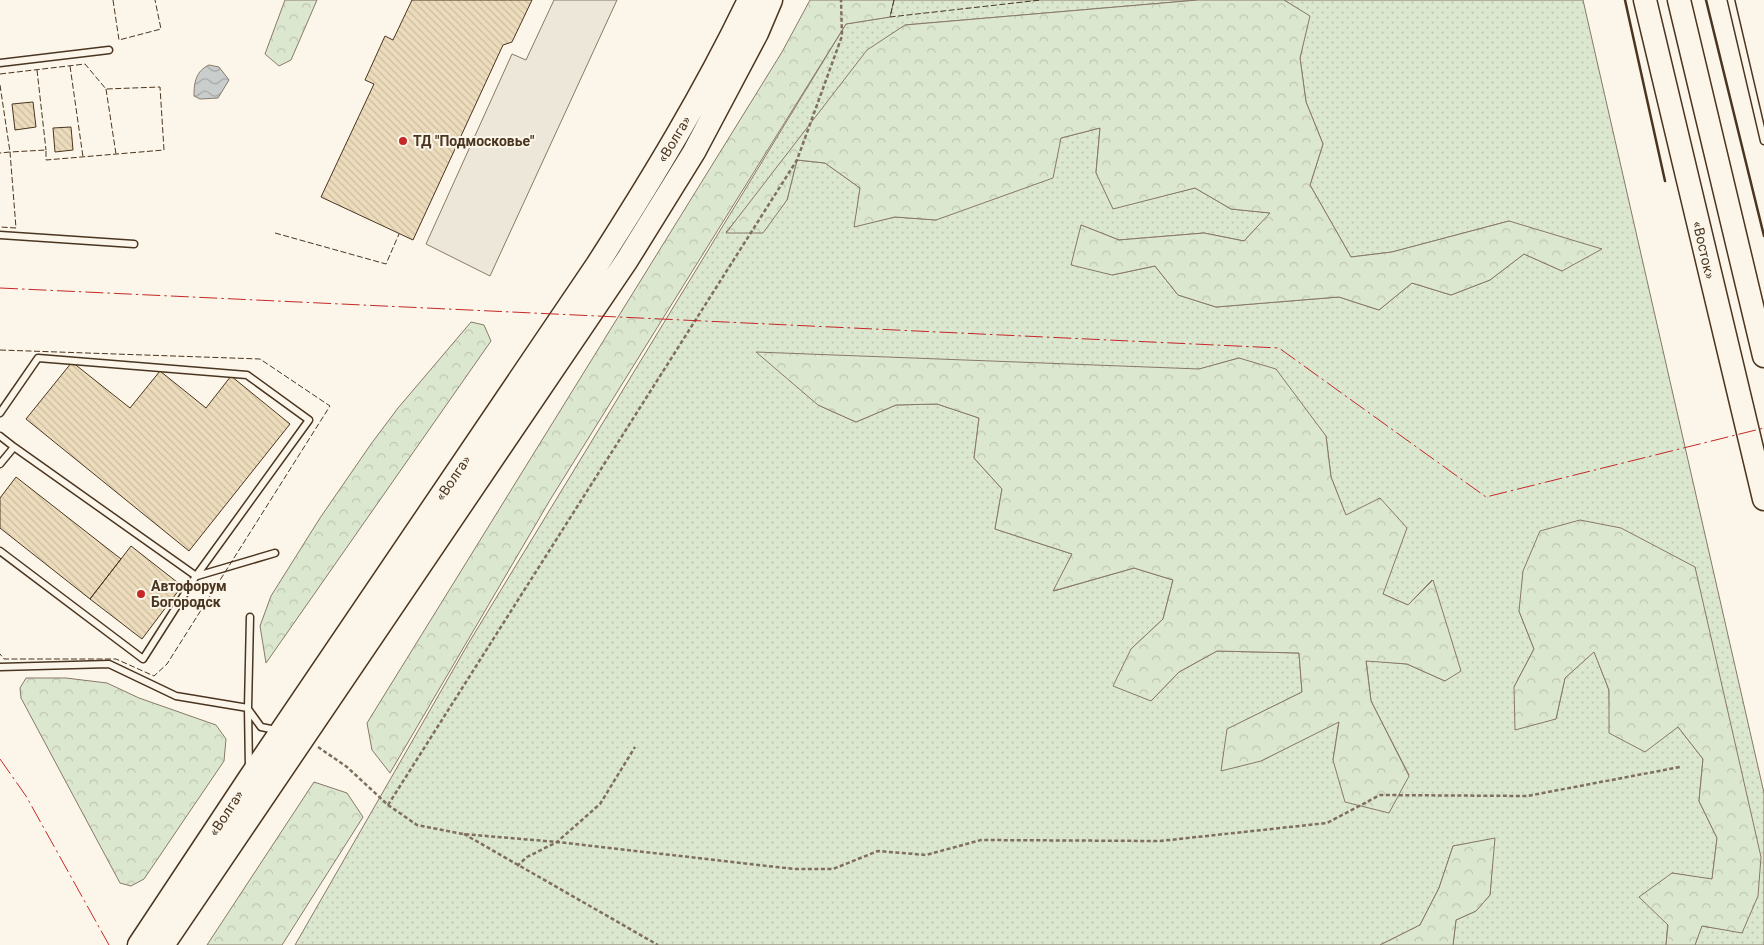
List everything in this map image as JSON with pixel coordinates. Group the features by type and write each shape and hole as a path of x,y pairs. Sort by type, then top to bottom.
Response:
{"highway":[{"name":"«Волга»","path":"139,945 282,729 631,213 698,99 748,0"},
{"name":"«Волга»","path":"163,945 627,260 694,152 757,33 772,0"},
{"name":"«Восток»","path":"1645,0 1764,499"},
{"path":"1679,0 1764,356"}],"lane":[{"path":"1731,0 1764,141"},
{"path":"0,63 108,50"},
{"path":"0,235 134,244"},
{"path":"0,413 38,358 247,375 309,420 196,576 143,660 0,551"},
{"path":"0,436 196,576"},
{"path":"0,464 14,447"},
{"path":"196,576 274,553"},
{"path":"249,779 250,617"},
{"path":"0,667 109,664 176,696 248,708 261,727 270,730 282,729"}],"path":[{"path":"388,805 797,160 842,36 841,0"},
{"path":"303,738 347,767 388,805 417,825 463,834 557,842 794,869 833,869 878,851 926,855 981,840 1160,841 1327,823 1380,795 1527,796 1680,767"},
{"path":"517,866 527,857 557,842 600,804 635,747"},
{"path":"463,834 658,945"}],"green space":[{"path":"285,0 317,0 291,60 279,66 265,54"},
{"path":"810,0 894,0 890,17 846,24 550,500 390,773 372,750 367,723 782,52"},
{"path":"894,0 1198,0 905,25 726,232 787,200 797,160 825,163 860,188 855,226 895,217 936,220 1061,138 1100,128 1096,172 1113,208 1195,188 1231,209 1271,213 1244,241 1204,233 1119,240 1081,225 1112,275 1155,266 1178,295 1216,307 1339,297 1379,310 1412,283 1451,295 1490,280 1524,254 1562,271 1509,221 1392,252 1351,257 1310,185 1323,144 1306,102 1300,58 1309,16 1284,0 1583,0 1764,793 1764,945 1695,945 1701,926 1742,932 1695,567 1519,611 1534,649 1514,687 1556,719 1565,678 1594,651 1609,690 1610,733 1678,727 1703,759 1699,801 1717,838 1712,880 1672,873 1666,945 1453,945 1456,920 1476,911 1490,895 1494,839 1453,846 1439,888 1420,925 1380,945 295,945 468,644 846,24 889,17","holes":["1239,358 1326,436 1331,477 1346,516 1383,594 1408,605 1432,580 1445,681 1407,664 1366,660 1371,701 1409,775 1333,760 1339,721 1261,761 1228,729 1302,692 1299,653 1217,651 1179,672 1151,701 1131,649 1163,619 1173,580 1134,568 1054,591 1072,554 995,529 1002,489 974,458 979,418 937,404 896,405 856,422 818,405 1200,369"]},
{"path":"1198,0 1284,0 1310,16 1300,58 1306,102 1323,144 1310,185 1351,257 1392,252 1509,221 1602,249 1562,271 1524,254 1490,280 1451,295 1412,283 1379,310 1339,297 1216,307 1178,295 1155,266 1112,275 1071,265 1081,225 1119,240 1204,233 1244,241 1270,213 1231,209 1195,188 1113,209 1096,173 1100,128 1061,138 1053,178 936,220 895,217 854,227 860,188 825,163 797,160 787,200 763,233 726,233 867,50 905,25"},
{"path":"471,322 484,325 491,341 266,663 260,626 271,596 320,518 371,444 398,408"},
{"path":"756,352 1199,369 1239,358 1276,369 1326,436 1331,477 1346,515 1380,498 1407,528 1383,594 1408,605 1433,580 1461,671 1445,681 1407,664 1366,661 1371,701 1409,776 1389,813 1345,802 1333,760 1339,722 1261,761 1221,771 1227,729 1302,692 1299,653 1217,651 1179,672 1151,701 1113,686 1131,649 1163,619 1173,580 1134,568 1053,591 1072,554 995,529 1002,489 974,458 979,418 937,404 896,405 856,422 818,405"},
{"path":"1580,520 1621,528 1695,567 1761,857 1758,896 1742,933 1702,926 1695,945 1666,945 1668,925 1639,897 1672,873 1712,879 1717,838 1699,801 1703,759 1678,727 1645,752 1609,733 1609,690 1594,652 1565,678 1556,719 1515,730 1514,687 1534,649 1519,611 1523,571 1540,531"},
{"path":"26,678 66,678 107,683 139,698 216,725 226,739 224,761 144,879 131,886 120,883 21,698 20,688"},
{"path":"314,782 347,793 363,817 282,945 207,945"},
{"path":"1495,838 1490,895 1476,911 1456,920 1453,945 1380,945 1420,925 1439,888 1453,846"}],"shaded area":[{"path":"554,0 617,0 490,276 426,244 512,54 526,60"}],"water":[{"path":"209,65 219,67 229,80 218,98 200,99 194,96 195,82 201,70"}],"building":[{"name":"ТД \"Подмосковье\"","path":"412,0 532,0 512,42 503,45 413,240 321,197 374,84 365,80 385,36 393,40"},
{"path":"33,102 36,127 15,130 12,104"},
{"path":"71,127 73,150 55,152 53,128"},
{"path":"72,362 130,408 160,371 206,408 231,376 290,424 189,551 26,419"},
{"path":"16,477 121,559 90,599 0,528 0,498"},
{"path":"131,546 182,586 142,639 90,599"}],"fence":[{"path":"113,0 119,40 161,29 155,0"},
{"path":"894,0 890,17 1041,0"},
{"path":"0,74 85,64 106,89 160,87 164,150 46,160 46,150 10,152 16,228 0,227"},
{"path":"70,66 83,157"},
{"path":"37,70 46,150"},
{"path":"0,85 10,152 0,153"},
{"path":"106,89 116,154"},
{"path":"275,233 386,264 399,234"},
{"path":"0,350 260,359 330,406 167,664 154,676 116,659 4,659 0,654"}],"wall":[{"path":"1625,0 1665,181"},
{"path":"1706,0 1764,236"}],"power":[{"path":"0,288 1279,348 1486,497 1764,428"},
{"path":"0,759 26,796 109,945"}],"place":[{"name":"ТД \"Подмосковье\"","path":"403,141"},
{"name":"Автофорум Богородск","path":"141,594"}]}
